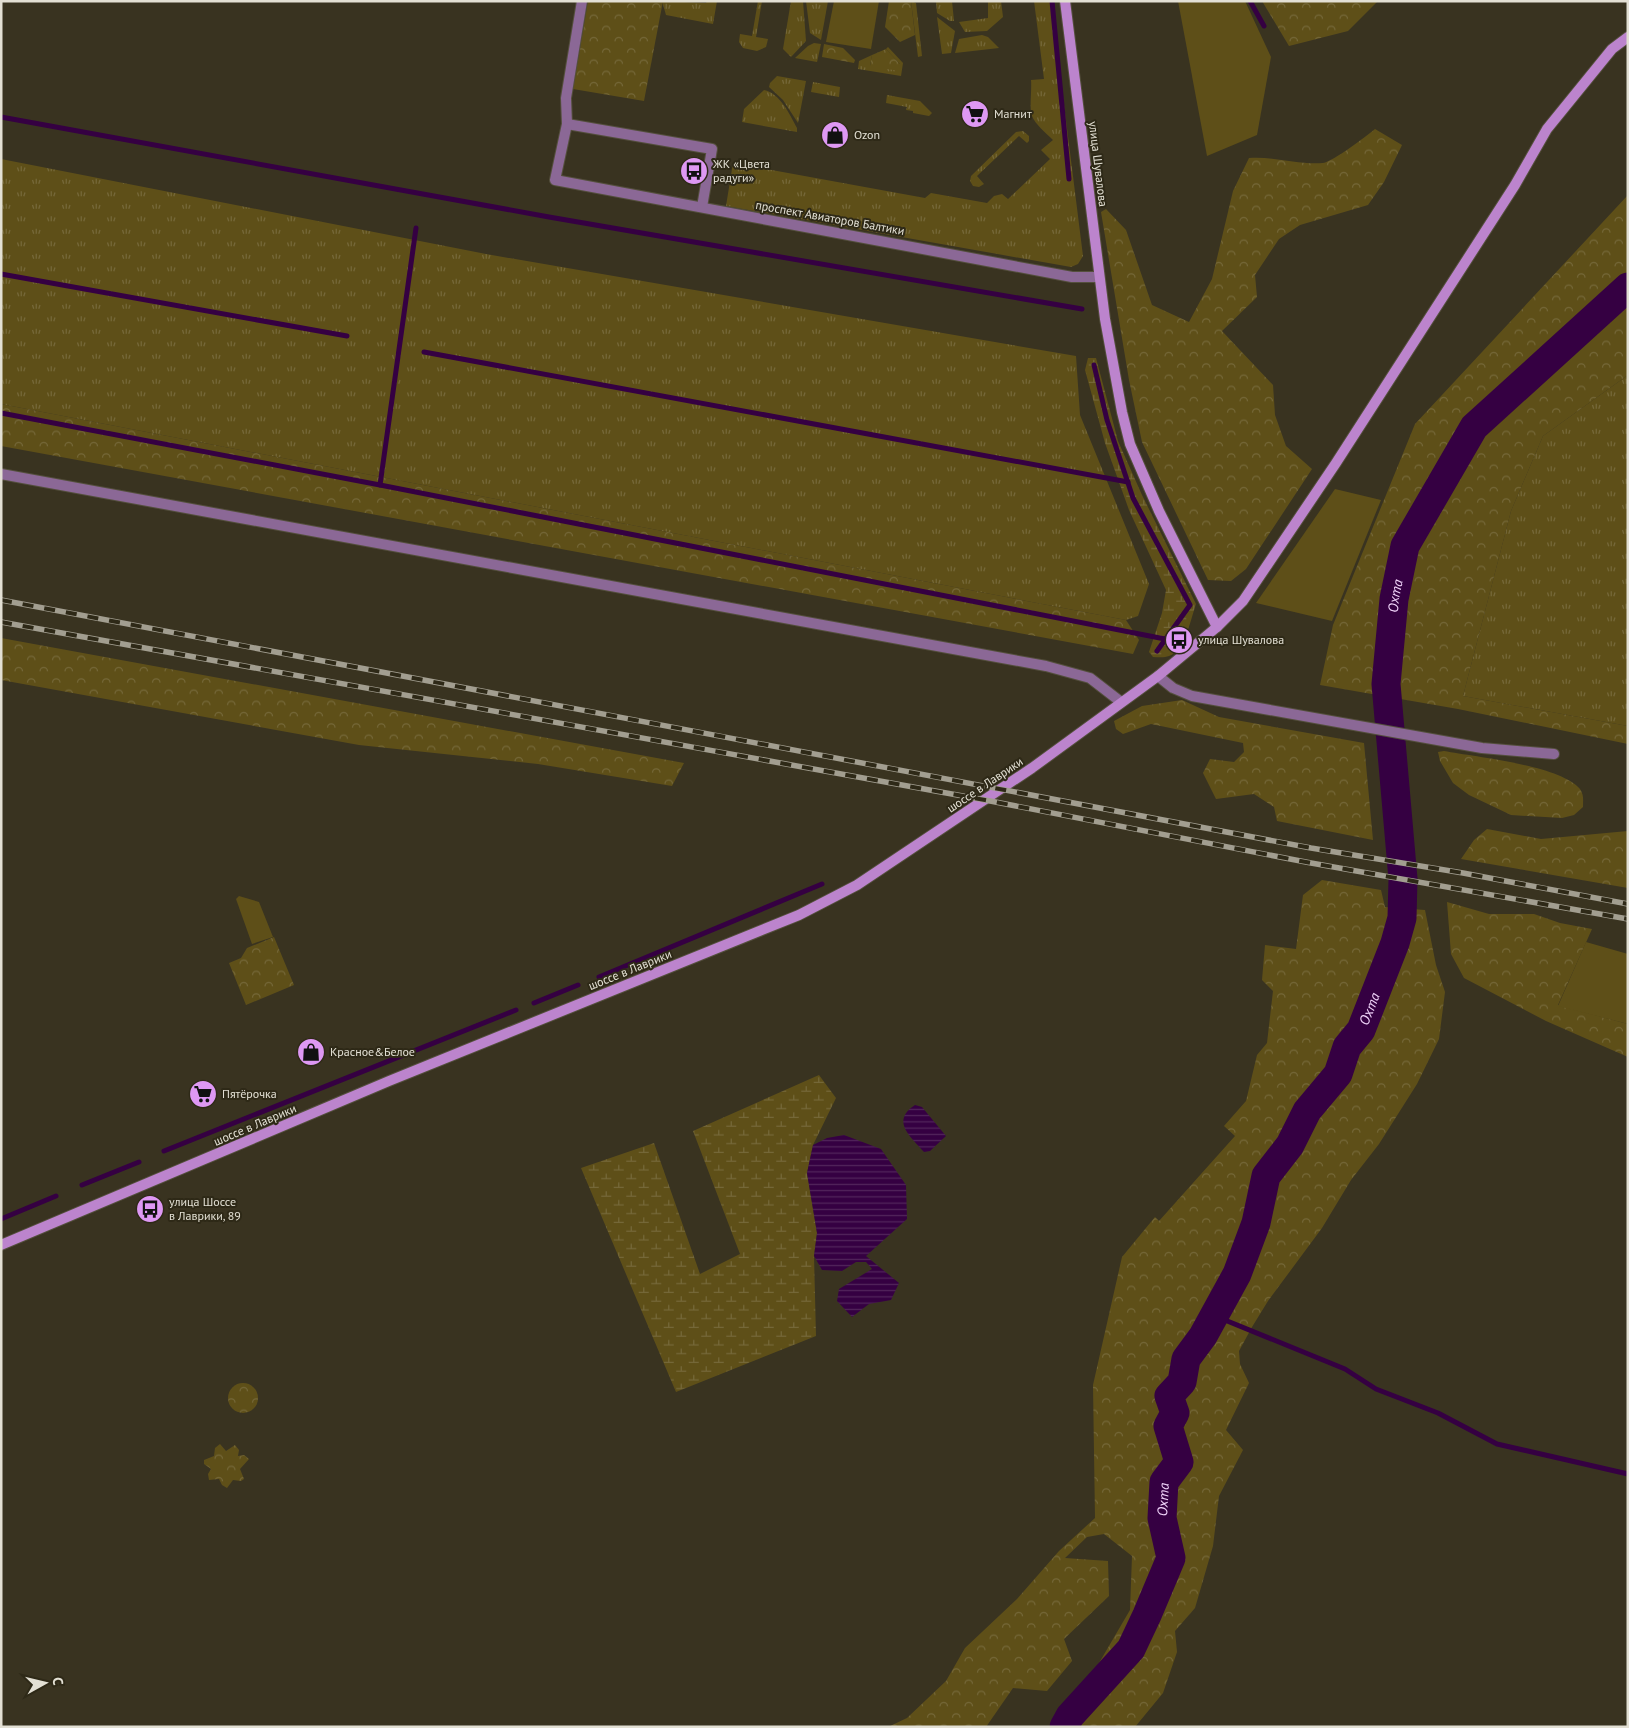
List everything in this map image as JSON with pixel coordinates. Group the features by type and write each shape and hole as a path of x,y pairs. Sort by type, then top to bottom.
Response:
{"street":[{"path":"582,1 566,98 567,124 712,149 702,207"},
{"name":"улица Шувалова","path":"1064,1 1106,329 1130,444 1158,511 1216,628"},
{"name":"шоссе в Лаврики","path":"1,1245 389,1081 799,915 858,884 941,830 1032,768 1158,676 1216,628 1243,601 1336,463 1515,185 1547,130 1612,50 1628,37"},
{"name":"проспект Авиаторов Балтики","path":"567,124 555,180 1072,277 1099,277"},
{"path":"1,474 1046,666 1090,678 1121,702"},
{"path":"1158,676 1173,688 1192,696 1482,748 1554,754"}],"green space":[{"path":"588,1 663,1 644,101 573,89"},
{"path":"662,1 706,3 707,1 717,1 713,24 666,15"},
{"path":"758,1 762,1 756,37 768,39 766,47 757,51 743,48 739,42 740,34 752,36"},
{"path":"791,1 803,1 806,41 791,57 783,49"},
{"path":"806,1 828,1 821,40 810,33"},
{"path":"834,1 879,1 871,49 826,42"},
{"path":"889,1 911,1 915,35 900,42 885,27"},
{"path":"911,1 916,3 922,56 918,57"},
{"path":"936,1 952,1 954,21 950,21 937,13"},
{"path":"988,1 1001,1 1003,17 987,31 965,32 959,22 988,18"},
{"path":"1034,1 1051,1 1083,256 1078,264 1071,267 726,206 733,163 925,198 931,193 987,203 994,196 1002,194 1008,199 1050,159 1041,150 1053,140 1036,122 1031,113 1031,80 1044,79"},
{"path":"1178,1 1245,1 1271,57 1257,135 1207,156"},
{"path":"1262,1 1378,1 1348,31 1289,46"},
{"path":"937,17 955,31 951,53 942,54"},
{"path":"982,35 988,37 999,48 955,53 959,39"},
{"path":"814,43 821,44 817,62 795,58 808,46"},
{"path":"824,44 843,48 855,60 854,63 822,57"},
{"path":"888,47 903,63 901,76 858,69 859,61 872,55 870,66 900,64 886,49"},
{"path":"886,49 900,64 899,71 870,66 872,55"},
{"path":"777,76 806,81 798,123 783,100 769,87 770,83"},
{"path":"813,82 840,87 839,97 811,92"},
{"path":"764,90 775,95 784,105 797,128 797,132 742,122 744,109"},
{"path":"887,95 920,101 932,113 929,116 913,113 913,111 906,110 907,107 886,103"},
{"path":"1375,129 1402,145 1384,182 1368,205 1300,225 1279,239 1255,275 1257,297 1222,331 1273,385 1275,415 1286,446 1312,469 1246,569 1231,581 1208,580 1142,442 1129,380 1101,212 1106,209 1126,230 1152,305 1189,322 1212,279 1233,191 1249,158 1323,163 1342,153"},
{"path":"1023,131 1029,136 1029,141 1027,143 1019,136 977,176 984,184 979,187 973,186 970,181 971,176 1016,132"},
{"path":"1,159 486,254 1076,356 1080,415 1149,584 1138,616 1126,620 1,404"},
{"path":"1628,195 1628,375 1543,436 1511,511 1463,696 1628,726 1628,744 1458,709 1320,685 1333,625 1415,424"},
{"path":"1088,358 1096,358 1118,441 1142,495 1196,604 1183,641 1175,653 1167,657 1153,657 1149,652 1162,613 1166,590 1129,510 1105,443 1085,370"},
{"path":"1628,375 1628,726 1463,696 1511,511 1543,436"},
{"path":"1,404 1126,620 1139,640 1133,654 1,446"},
{"path":"1335,489 1381,500 1332,621 1256,603"},
{"path":"1,638 684,763 672,786 538,764 359,745 1,680"},
{"path":"1182,700 1219,717 1364,743 1373,840 1277,821 1274,807 1254,794 1216,799 1203,773 1210,759 1234,762 1244,752 1243,743 1151,724 1123,734 1116,729 1114,721 1142,706"},
{"path":"1444,751 1516,763 1555,774 1570,781 1580,789 1583,795 1583,807 1574,815 1562,818 1511,815 1469,795 1453,783 1440,761 1438,752"},
{"path":"1487,829 1541,839 1628,831 1628,888 1461,859 1474,840"},
{"path":"1322,880 1381,890 1385,907 1425,910 1436,965 1445,992 1439,1039 1417,1084 1379,1144 1351,1180 1322,1228 1268,1301 1239,1351 1240,1364 1249,1383 1226,1430 1243,1450 1219,1496 1213,1546 1195,1608 1175,1631 1177,1652 1163,1693 1135,1727 1051,1727 1099,1663 1130,1610 1132,1556 1104,1534 1087,1537 1065,1558 1108,1561 1109,1596 1064,1639 1072,1661 1047,1691 1013,1688 986,1727 888,1727 907,1718 946,1681 965,1648 1017,1599 1059,1551 1095,1518 1093,1385 1122,1257 1155,1217 1159,1221 1235,1136 1224,1126 1246,1101 1257,1055 1267,1043 1273,991 1262,980 1265,945 1296,949 1303,895"},
{"path":"239,896 259,902 273,937 252,944 236,899"},
{"path":"1447,902 1489,914 1534,914 1560,923 1592,929 1558,1005 1628,1024 1628,1057 1546,1021 1464,978 1451,954"},
{"path":"274,937 294,985 246,1005 229,963 241,958 247,948"},
{"path":"1586,942 1628,954 1628,1024 1558,1006"},
{"path":"819,1075 836,1098 813,1145 807,1173 817,1233 814,1256 816,1336 676,1392 581,1168 654,1143 700,1274 740,1254 693,1131"},
{"path":"243,1383 253,1388 258,1398 253,1408 243,1413 233,1408 228,1398 233,1388"},
{"path":"220,1444 226,1451 235,1445 239,1450 238,1456 244,1455 249,1459 240,1469 244,1479 241,1481 233,1480 227,1488 222,1485 219,1479 209,1480 208,1474 211,1469 204,1464 204,1460 214,1456 215,1448"}],"shaded area":[{"path":"915,1105 922,1107 946,1136 930,1151 924,1152 909,1135 903,1123 908,1111"},
{"path":"844,1135 881,1149 906,1185 907,1219 866,1256 899,1283 891,1300 869,1304 852,1317 837,1301 839,1289 872,1269 866,1262 856,1262 842,1271 822,1270 814,1256 817,1233 807,1173 813,1145 827,1138"}],"waterway":[{"path":"1052,1 1069,179"},
{"path":"1250,1 1264,26"},
{"path":"1,117 549,217 1082,309"},
{"path":"380,485 416,228"},
{"path":"1,274 347,336"},
{"name":"Охта","path":"1064,1727 1070,1716 1131,1649 1147,1615 1171,1558 1162,1518 1164,1482 1179,1462 1168,1426 1175,1413 1169,1396 1182,1382 1186,1359 1203,1336 1237,1274 1256,1223 1266,1176 1290,1145 1307,1111 1338,1074 1347,1047 1361,1030 1395,943 1402,918 1403,879 1386,684 1394,599 1405,546 1474,427 1628,287"},
{"path":"424,352 1128,482"},
{"path":"1094,365 1107,420 1133,498 1190,605 1157,651"},
{"path":"1,413 380,485 1165,639"},
{"path":"599,977 822,884"},
{"path":"534,1003 578,985"},
{"path":"164,1151 516,1010"},
{"path":"82,1185 139,1162"},
{"path":"1,1219 56,1196"},
{"path":"1215,1316 1345,1369 1376,1389 1438,1413 1497,1444 1628,1474"}],"railway":[{"path":"1,600 1311,848 1463,873 1628,904"},
{"path":"1,622 985,800 1311,863 1628,919"}],"place":[{"name":"Магнит","path":"975,114"},
{"name":"Ozon","path":"835,135"},
{"name":"ЖК «Цвета радуги»","path":"694,171"},
{"name":"улица Шувалова","path":"1179,640"},
{"name":"Красное&Белое","path":"311,1052"},
{"name":"Пятёрочка","path":"203,1094"},
{"name":"улица Шоссе в Лаврики, 89","path":"150,1209"}]}
